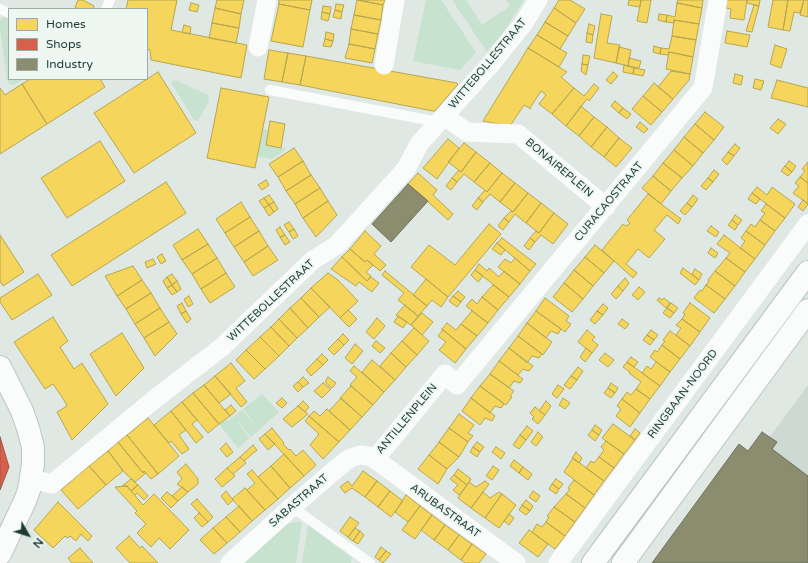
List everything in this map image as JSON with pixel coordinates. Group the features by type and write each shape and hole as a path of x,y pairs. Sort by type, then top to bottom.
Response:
{"main road":[{"path":"593,563 808,272"},
{"path":"623,563 808,310"},
{"path":"0,367 22,411 33,447 33,464 41,481 24,501 0,554"}],"street":[{"path":"258,47 267,0"},
{"path":"384,65 395,0"},
{"name":"WITTEBOLLESTRAAT","path":"41,481 156,398 222,347 313,260 337,245 406,169 419,144 514,36 538,0"},
{"name":"CURACAOSTRAAT","path":"457,385 606,207 703,88 718,0"},
{"name":"BONAIREPLEIN","path":"441,119 467,132 518,134 606,207"},
{"name":"RINGBAAN-NOORD","path":"558,563 808,224"},
{"name":"ANTILLENPLEIN","path":"375,459 445,374 457,385"},
{"name":"SABASTRAAT","path":"230,563 292,507 350,458 360,455 375,459"},
{"name":"ARUBASTRAAT","path":"375,459 516,563"}],"lane":[{"path":"270,90 441,119"},
{"path":"292,507 370,563"}],"shaded area":[{"path":"808,385 808,563 677,563 716,510"}],"green space":[{"path":"426,0 441,0 476,52 460,70 413,61"},
{"path":"452,0 466,0 482,25 510,6 506,0 524,0 503,33 487,52"},
{"path":"3,17 8,18 8,80 22,80 14,85 9,84 7,80 0,20"},
{"path":"175,80 208,95 209,102 198,121 194,120 172,84 172,81"},
{"path":"263,129 268,130 266,145 285,148 286,150 271,159 257,156"},
{"path":"262,394 279,412 251,437 237,422 250,438 238,448 219,424 226,419 228,421 242,410 255,425 243,409"},
{"path":"287,522 302,522 296,563 240,563"},
{"path":"308,525 352,558 351,563 302,563"}],"building: Homes":[{"path":"78,0 83,0 94,6 93,8 75,7"},
{"path":"128,0 177,0 171,30 247,45 241,78 151,60 150,50 148,49 148,8 126,8"},
{"path":"217,0 244,0 241,14 215,8"},
{"path":"279,0 312,0 310,10 279,4"},
{"path":"357,0 383,5 381,20 354,15"},
{"path":"358,0 385,0 383,5"},
{"path":"559,0 570,0 585,9 576,23 554,8"},
{"path":"629,0 641,0 640,7 628,5"},
{"path":"641,0 651,0 647,23 637,21"},
{"path":"678,0 703,0 702,8 677,3"},
{"path":"727,0 747,0 744,20 730,18 731,9 726,8"},
{"path":"747,0 760,0 759,6 747,3"},
{"path":"773,0 788,0 783,30 768,27"},
{"path":"788,0 804,0 800,13 794,12 790,31 783,30"},
{"path":"804,0 808,0 808,17 800,15"},
{"path":"191,3 199,5 197,12 189,10"},
{"path":"677,3 702,8 699,24 674,20 674,23 666,22 667,15 675,17"},
{"path":"279,4 310,10 303,47 271,41"},
{"path":"336,4 344,5 342,12 335,10"},
{"path":"754,5 759,6 752,32 746,31"},
{"path":"323,6 331,7 330,14 322,12"},
{"path":"215,8 241,14 239,28 212,23"},
{"path":"554,8 576,23 568,36 545,22"},
{"path":"335,10 342,12 341,19 333,17"},
{"path":"322,12 330,14 328,21 321,19"},
{"path":"601,14 612,16 607,43 620,45 616,63 594,58"},
{"path":"659,14 667,15 666,22 658,20"},
{"path":"354,15 381,20 378,34 351,29"},
{"path":"674,20 699,24 696,40 672,36"},
{"path":"545,22 568,36 560,49 537,35"},
{"path":"212,23 239,28 236,43 209,38"},
{"path":"589,24 595,26 593,35 587,33"},
{"path":"184,25 191,27 190,34 182,32"},
{"path":"351,29 378,34 375,49 349,44"},
{"path":"727,31 750,35 747,47 725,43"},
{"path":"326,32 334,34 333,41 325,39"},
{"path":"587,33 593,35 592,43 586,42"},
{"path":"537,35 567,53 559,67 528,48"},
{"path":"672,36 696,40 693,57 669,52 668,55 660,54 661,48 669,49"},
{"path":"325,39 333,41 331,47 323,46"},
{"path":"349,44 375,49 372,63 345,58"},
{"path":"775,45 787,49 781,68 770,64"},
{"path":"654,46 661,48 660,54 653,52"},
{"path":"619,47 631,50 628,66 616,63"},
{"path":"528,48 567,72 561,77 574,88 552,114 539,104 546,95 541,91 530,108 531,109 524,105 510,126 483,121"},
{"path":"269,50 288,53 282,82 264,79"},
{"path":"669,52 693,57 690,74 666,69"},
{"path":"288,53 306,56 300,85 282,82"},
{"path":"583,55 590,56 588,65 582,64"},
{"path":"306,56 458,84 435,111 433,111 300,85"},
{"path":"629,58 641,61 639,68 628,66"},
{"path":"582,64 588,65 586,75 581,71"},
{"path":"624,65 634,68 633,74 623,72"},
{"path":"634,68 645,70 643,76 633,74"},
{"path":"671,71 690,74 689,80 673,99 658,87"},
{"path":"158,72 196,133 134,173 94,113 146,80 148,80 148,78"},
{"path":"613,72 618,76 611,84 606,80"},
{"path":"735,74 743,76 741,85 733,83"},
{"path":"755,79 764,81 761,90 753,88"},
{"path":"28,80 101,80 105,87 47,124 22,84"},
{"path":"777,80 808,88 808,107 771,98"},
{"path":"654,83 673,99 662,112 643,96"},
{"path":"22,84 47,124 0,154 0,88 5,95"},
{"path":"594,84 599,88 589,101 587,99 566,126 552,114 574,88 584,96"},
{"path":"221,88 269,97 255,168 207,158"},
{"path":"643,96 662,112 651,125 632,109"},
{"path":"615,101 623,108 619,113 611,106"},
{"path":"581,106 594,117 579,136 566,126"},
{"path":"623,108 631,114 627,119 619,113"},
{"path":"705,112 724,127 714,140 695,124"},
{"path":"594,117 607,127 591,147 579,136"},
{"path":"778,119 786,124 778,134 770,128"},
{"path":"270,121 285,124 281,148 266,145"},
{"path":"640,122 648,129 644,133 636,127"},
{"path":"695,124 714,140 703,153 684,137"},
{"path":"607,127 619,138 604,157 591,147"},
{"path":"684,137 703,153 693,166 674,150"},
{"path":"619,138 632,148 616,167 604,157"},
{"path":"448,139 459,148 437,179 423,168"},
{"path":"100,141 125,181 67,218 41,178"},
{"path":"464,143 476,152 461,172 448,162"},
{"path":"735,144 740,148 734,156 728,152"},
{"path":"294,148 303,161 278,177 269,164"},
{"path":"674,150 693,166 682,178 663,163"},
{"path":"476,152 490,163 474,182 464,174 457,182 452,178 459,170 461,172"},
{"path":"728,152 734,156 727,165 722,160"},
{"path":"303,161 311,175 286,191 278,177"},
{"path":"789,161 796,166 792,172 785,166"},
{"path":"808,162 808,183 800,177 805,171 802,169"},
{"path":"490,163 502,173 487,192 474,182"},
{"path":"663,163 682,178 671,191 653,176"},
{"path":"785,166 792,172 788,176 781,171"},
{"path":"714,170 719,174 713,182 708,178"},
{"path":"418,173 437,190 433,195 453,214 448,220 408,184"},
{"path":"502,173 515,183 500,202 490,194 483,202 478,198 485,190 487,192"},
{"path":"311,175 320,188 295,204 286,191"},
{"path":"653,176 671,191 661,204 642,188"},
{"path":"800,177 808,183 808,204 793,193 799,186 795,183"},
{"path":"452,178 457,182 451,190 446,186"},
{"path":"708,178 713,182 706,190 701,186"},
{"path":"266,180 269,185 262,190 258,185"},
{"path":"166,182 186,213 72,286 51,255"},
{"path":"515,183 528,193 513,212 500,202"},
{"path":"757,187 767,195 772,187 795,204 785,218 752,193"},
{"path":"320,188 328,201 303,218 295,204"},
{"path":"528,193 541,203 526,223 515,214 509,222 504,218 511,211 513,212"},
{"path":"752,193 760,199 756,204 748,199"},
{"path":"648,194 681,219 678,224 667,215 654,230 665,239 649,258 638,249 626,264 637,273 633,278 602,250 623,224 626,226 630,223 627,220"},
{"path":"269,195 274,202 269,205 264,198"},
{"path":"693,195 698,199 692,207 687,203"},
{"path":"264,198 269,205 264,208 259,201"},
{"path":"478,198 483,202 477,210 472,206"},
{"path":"803,200 808,204 803,211 798,207"},
{"path":"328,201 337,215 316,237 303,218"},
{"path":"241,202 250,217 225,233 216,219"},
{"path":"274,202 278,209 274,212 269,205"},
{"path":"541,203 554,213 539,233 526,223"},
{"path":"687,203 692,207 685,215 680,211"},
{"path":"766,204 785,218 775,231 760,220 765,213 761,211"},
{"path":"269,205 274,212 269,216 264,208"},
{"path":"554,213 568,224 553,244 541,235 535,242 530,238 536,231 539,233"},
{"path":"735,215 742,220 738,225 732,220"},
{"path":"250,217 259,231 234,247 225,233"},
{"path":"504,218 509,222 503,230 498,226"},
{"path":"732,220 738,225 735,230 728,225"},
{"path":"760,220 775,231 765,245 746,231 751,224 755,227"},
{"path":"289,222 294,229 289,232 284,225"},
{"path":"489,224 501,234 448,297 411,267 429,245 455,265"},
{"path":"711,226 719,232 716,237 707,231"},
{"path":"280,227 285,235 280,237 276,230"},
{"path":"198,229 208,244 182,260 173,245"},
{"path":"294,229 298,236 293,239 289,232"},
{"path":"259,231 268,246 244,262 234,247"},
{"path":"365,231 381,246 374,254 386,265 380,271 367,260 365,262 350,249"},
{"path":"746,231 765,245 755,259 740,248 745,241 741,238"},
{"path":"0,235 24,272 3,286 0,281"},
{"path":"285,235 290,242 285,245 280,237"},
{"path":"724,235 755,259 745,272 726,258 730,253 717,244"},
{"path":"502,238 536,264 530,271 497,243"},
{"path":"530,238 535,242 529,250 524,246"},
{"path":"497,243 505,250 501,255 492,249"},
{"path":"208,244 217,258 192,274 182,260"},
{"path":"595,245 614,261 604,273 585,257"},
{"path":"268,246 278,260 253,276 244,262"},
{"path":"711,248 718,253 715,258 708,253"},
{"path":"350,249 365,262 367,260 373,265 366,272 371,276 367,281 342,257"},
{"path":"162,254 166,261 161,264 157,257"},
{"path":"342,257 367,281 371,277 379,283 372,292 359,282 356,286 331,269"},
{"path":"585,257 604,273 593,286 574,270"},
{"path":"217,258 226,273 201,289 192,274"},
{"path":"515,258 530,271 520,284 498,267 505,259 511,263"},
{"path":"726,258 745,272 735,286 715,271"},
{"path":"153,259 156,264 147,268 145,262"},
{"path":"479,264 487,271 489,268 499,277 504,271 520,284 509,297 475,270"},
{"path":"133,266 142,280 117,296 105,276"},
{"path":"683,268 699,280 695,285 680,273"},
{"path":"695,269 702,274 699,280 692,274"},
{"path":"475,270 483,276 478,282 471,275"},
{"path":"574,270 593,286 583,299 564,283"},
{"path":"385,271 427,306 418,316 398,300 404,293 382,275"},
{"path":"715,271 735,286 725,299 706,285"},
{"path":"226,273 235,287 210,303 201,289"},
{"path":"328,273 338,280 358,301 340,318 311,288"},
{"path":"38,274 52,295 12,320 0,302 0,298"},
{"path":"172,274 177,281 172,285 167,277"},
{"path":"167,277 172,285 167,288 163,281"},
{"path":"625,278 629,283 623,291 618,286"},
{"path":"426,279 448,297 441,307 432,300 427,306 413,295"},
{"path":"142,280 151,293 126,309 117,296"},
{"path":"177,281 181,289 177,292 172,285"},
{"path":"564,283 583,299 572,312 553,297"},
{"path":"172,285 177,292 172,295 167,288"},
{"path":"493,285 509,297 498,310 482,297"},
{"path":"706,285 725,299 714,313 694,298"},
{"path":"618,286 623,291 616,299 611,294"},
{"path":"639,287 645,292 638,300 632,295"},
{"path":"311,288 330,307 319,317 301,298"},
{"path":"458,291 465,297 461,302 453,296"},
{"path":"151,293 160,308 135,324 126,309"},
{"path":"189,296 193,304 188,307 184,299"},
{"path":"453,296 461,302 457,307 449,301"},
{"path":"482,297 498,310 488,323 466,306 472,299 477,304"},
{"path":"301,298 319,317 308,328 290,308"},
{"path":"545,298 569,316 566,321 571,324 565,332 536,311"},
{"path":"659,298 662,300 664,298 670,303 666,308 657,300"},
{"path":"182,303 186,311 181,314 177,306"},
{"path":"671,303 678,308 674,313 667,308"},
{"path":"690,303 710,318 700,332 682,319 685,314 683,313"},
{"path":"603,304 608,308 603,315 597,311"},
{"path":"405,305 418,316 411,325 396,315"},
{"path":"160,308 169,322 144,338 135,324"},
{"path":"290,308 308,328 297,338 279,319"},
{"path":"667,308 674,313 670,318 663,313"},
{"path":"348,310 357,319 349,327 340,318"},
{"path":"186,311 191,319 187,323 181,314"},
{"path":"472,311 488,323 477,336 461,324"},
{"path":"536,311 561,329 558,334 551,331 546,338 527,323"},
{"path":"597,311 603,315 595,324 590,320"},
{"path":"422,313 433,322 422,335 411,325"},
{"path":"398,316 407,322 403,328 394,322"},
{"path":"53,317 68,341 60,347 74,369 82,363 108,404 72,440 57,412 67,406 64,400 53,384 45,389 14,342"},
{"path":"377,318 385,326 374,339 366,332"},
{"path":"279,319 297,338 289,346 271,327"},
{"path":"622,319 629,324 625,329 618,324"},
{"path":"682,319 700,332 690,346 676,335 681,328 676,325"},
{"path":"169,322 177,334 155,356 144,338"},
{"path":"447,323 456,330 461,324 477,336 466,349 442,329"},
{"path":"527,323 552,342 543,355 518,336"},
{"path":"271,327 289,346 279,356 260,337"},
{"path":"414,328 429,341 417,355 402,341"},
{"path":"442,329 466,349 455,363 439,350 446,342 438,336"},
{"path":"587,330 595,337 592,340 598,345 592,353 578,342"},
{"path":"651,330 658,335 654,340 647,335"},
{"path":"670,331 690,346 680,359 662,345 665,341 663,340"},
{"path":"122,333 144,368 116,396 90,354"},
{"path":"343,334 349,340 344,345 338,339"},
{"path":"647,335 654,340 650,345 643,340"},
{"path":"518,336 542,354 539,358 532,356 527,363 509,348"},
{"path":"260,337 279,356 265,369 246,350"},
{"path":"338,339 344,345 334,355 328,349"},
{"path":"376,341 385,348 380,353 372,346"},
{"path":"402,341 417,355 406,367 391,353"},
{"path":"355,344 363,351 352,364 345,358"},
{"path":"662,345 680,359 670,372 650,357 655,350 657,352"},
{"path":"509,348 533,366 529,371 523,369 518,375 499,361"},
{"path":"586,348 592,353 585,362 580,357"},
{"path":"246,350 265,369 254,379 236,360"},
{"path":"391,353 406,367 395,380 380,366"},
{"path":"605,353 614,360 608,367 599,360"},
{"path":"322,354 328,360 323,365 317,359"},
{"path":"631,357 638,362 634,367 627,362"},
{"path":"317,359 323,365 311,376 306,370"},
{"path":"372,360 395,380 384,392 362,372"},
{"path":"499,361 523,379 520,383 514,381 509,388 490,374"},
{"path":"627,362 660,386 650,399 636,389 641,382 623,367"},
{"path":"656,362 670,372 660,386 642,373 647,366 651,369"},
{"path":"231,363 245,381 236,388 247,402 241,407 215,376"},
{"path":"354,366 384,392 373,405 350,385 357,377 350,371"},
{"path":"578,367 583,371 577,380 571,376"},
{"path":"490,374 514,391 510,396 512,397 506,405 480,386"},
{"path":"215,376 231,394 219,403 204,385"},
{"path":"571,376 577,380 570,389 564,385"},
{"path":"303,377 309,383 303,387 298,382"},
{"path":"328,377 336,383 332,388 325,382"},
{"path":"298,382 303,387 298,392 293,386"},
{"path":"323,383 331,389 322,398 314,391"},
{"path":"611,383 618,388 615,393 608,388"},
{"path":"204,385 230,416 219,424 193,393"},
{"path":"558,385 564,389 557,398 552,394"},
{"path":"351,386 373,405 362,417 340,398"},
{"path":"480,386 504,404 501,408 495,406 490,413 471,398"},
{"path":"608,388 615,393 611,398 604,393"},
{"path":"636,389 650,399 640,413 622,399 627,392 631,395"},
{"path":"193,393 219,424 208,433 182,402"},
{"path":"282,398 287,403 282,408 276,403"},
{"path":"341,398 362,417 350,430 329,411"},
{"path":"471,398 495,416 492,421 485,418 480,425 462,411"},
{"path":"563,398 570,403 565,409 559,405"},
{"path":"622,399 640,413 630,427 616,416 621,409 617,406"},
{"path":"303,401 309,407 305,412 298,406"},
{"path":"546,401 551,406 545,415 539,411"},
{"path":"182,402 197,420 192,424 203,437 196,443 171,411"},
{"path":"231,405 236,411 230,416 225,410"},
{"path":"298,406 308,414 292,427 283,419"},
{"path":"535,407 545,415 538,424 532,419 534,417 530,413"},
{"path":"327,409 350,430 339,442 309,416 314,411 320,416"},
{"path":"171,411 186,430 179,435 189,449 182,454 171,441 169,443 154,425"},
{"path":"459,414 474,425 468,433 473,436 468,442 449,428"},
{"path":"309,416 339,442 323,459 310,445 319,434 305,421"},
{"path":"148,418 179,456 158,474 127,435"},
{"path":"613,424 635,440 624,454 602,438"},
{"path":"595,425 602,430 599,435 592,430"},
{"path":"527,426 533,431 526,440 520,435"},
{"path":"272,428 284,443 283,444 296,456 303,450 316,465 304,476 265,434"},
{"path":"449,428 468,442 459,457 439,442"},
{"path":"635,429 640,433 635,440 630,436"},
{"path":"592,430 599,435 595,441 588,435"},
{"path":"538,432 543,437 536,446 531,442"},
{"path":"265,434 275,444 268,450 259,439"},
{"path":"127,435 158,474 151,479 144,471 143,473 118,442"},
{"path":"520,435 526,440 519,449 513,445"},
{"path":"606,441 624,454 614,468 599,457 604,450 601,447"},
{"path":"118,442 143,473 144,471 146,473 135,482 126,474 108,451"},
{"path":"439,442 459,457 447,469 429,455"},
{"path":"477,442 484,447 480,452 473,447"},
{"path":"226,443 233,452 227,457 220,449"},
{"path":"253,445 257,450 244,461 240,457"},
{"path":"473,447 480,452 477,457 470,452"},
{"path":"496,447 505,453 501,459 492,452"},
{"path":"108,451 123,471 106,485 89,466"},
{"path":"576,452 582,458 579,463 572,458"},
{"path":"284,454 304,476 290,488 271,466"},
{"path":"429,455 447,469 438,484 418,469"},
{"path":"240,457 246,463 233,474 227,468"},
{"path":"599,457 614,468 604,481 586,468 591,461 594,463"},
{"path":"573,458 604,481 594,495 564,472"},
{"path":"514,460 523,467 519,473 510,466"},
{"path":"186,464 198,479 198,484 188,492 177,484 182,479 177,472"},
{"path":"89,466 106,485 78,509 61,490"},
{"path":"271,466 290,488 278,499 258,477"},
{"path":"493,466 499,470 492,480 486,476"},
{"path":"523,467 532,474 528,480 519,473"},
{"path":"227,468 235,476 222,487 215,479"},
{"path":"458,469 471,479 467,485 454,475"},
{"path":"252,470 278,499 265,510 247,490 255,483 247,474"},
{"path":"363,471 377,481 365,497 352,488 345,493 340,487 348,481 352,486"},
{"path":"454,475 467,485 459,495 453,490 458,485 450,479"},
{"path":"131,479 138,485 131,491 127,486 122,486"},
{"path":"556,479 563,484 559,489 552,484"},
{"path":"574,480 594,495 585,508 566,494 570,489 568,488"},
{"path":"377,481 390,491 378,507 365,497"},
{"path":"485,481 489,484 471,508 458,498 469,482 476,487"},
{"path":"552,484 559,489 556,494 549,489"},
{"path":"138,485 148,496 144,500 137,493 135,495 131,491"},
{"path":"127,486 143,505 154,494 189,530 170,549 159,538 151,547 137,533 146,524 135,513 137,511 115,487"},
{"path":"182,487 188,492 178,501 172,496"},
{"path":"245,488 265,510 252,521 232,499"},
{"path":"226,491 233,500 228,505 221,496"},
{"path":"390,491 403,501 391,517 378,507"},
{"path":"533,491 540,496 536,502 529,497"},
{"path":"167,492 178,501 171,508 161,498"},
{"path":"483,492 490,498 499,492 502,494 485,518 471,508"},
{"path":"502,494 516,505 499,528 485,518"},
{"path":"566,494 585,508 575,522 554,507"},
{"path":"406,495 420,506 408,522 395,512"},
{"path":"197,499 213,517 208,522 191,504"},
{"path":"526,500 533,506 530,511 522,505"},
{"path":"58,502 92,536 88,541 81,534 76,541 70,536 68,538 65,536 53,548 34,530"},
{"path":"522,505 530,511 526,515 519,510"},
{"path":"239,506 252,521 240,532 226,517"},
{"path":"420,506 432,515 415,539 402,530"},
{"path":"554,507 575,522 565,536 546,522 549,517 547,516"},
{"path":"199,513 208,522 202,527 194,518"},
{"path":"509,514 514,518 509,525 504,521"},
{"path":"432,515 445,525 434,540 421,530"},
{"path":"226,517 240,532 227,543 213,528"},
{"path":"350,517 359,523 348,537 340,531"},
{"path":"546,522 565,536 555,549 532,532 537,524 542,527"},
{"path":"445,525 459,535 448,550 434,540"},
{"path":"213,528 227,543 214,554 200,540"},
{"path":"355,528 360,531 353,541 348,537"},
{"path":"529,530 548,544 538,557 519,543"},
{"path":"360,531 364,535 358,544 353,541"},
{"path":"459,535 472,544 461,560 448,550"},
{"path":"129,536 140,548 142,546 158,563 130,563 116,548"},
{"path":"472,544 486,554 479,563 465,563 461,560"},
{"path":"381,547 386,551 379,560 375,557"},
{"path":"80,548 93,563 72,563 68,558"},
{"path":"386,551 391,554 383,563 379,560"}],"building: Shops":[{"path":"0,437 9,467 0,490"}],"building: Industry":[{"path":"408,184 428,201 391,242 372,224"},
{"path":"762,432 777,442 772,449 808,476 808,563 652,563 739,444 748,451"}]}
